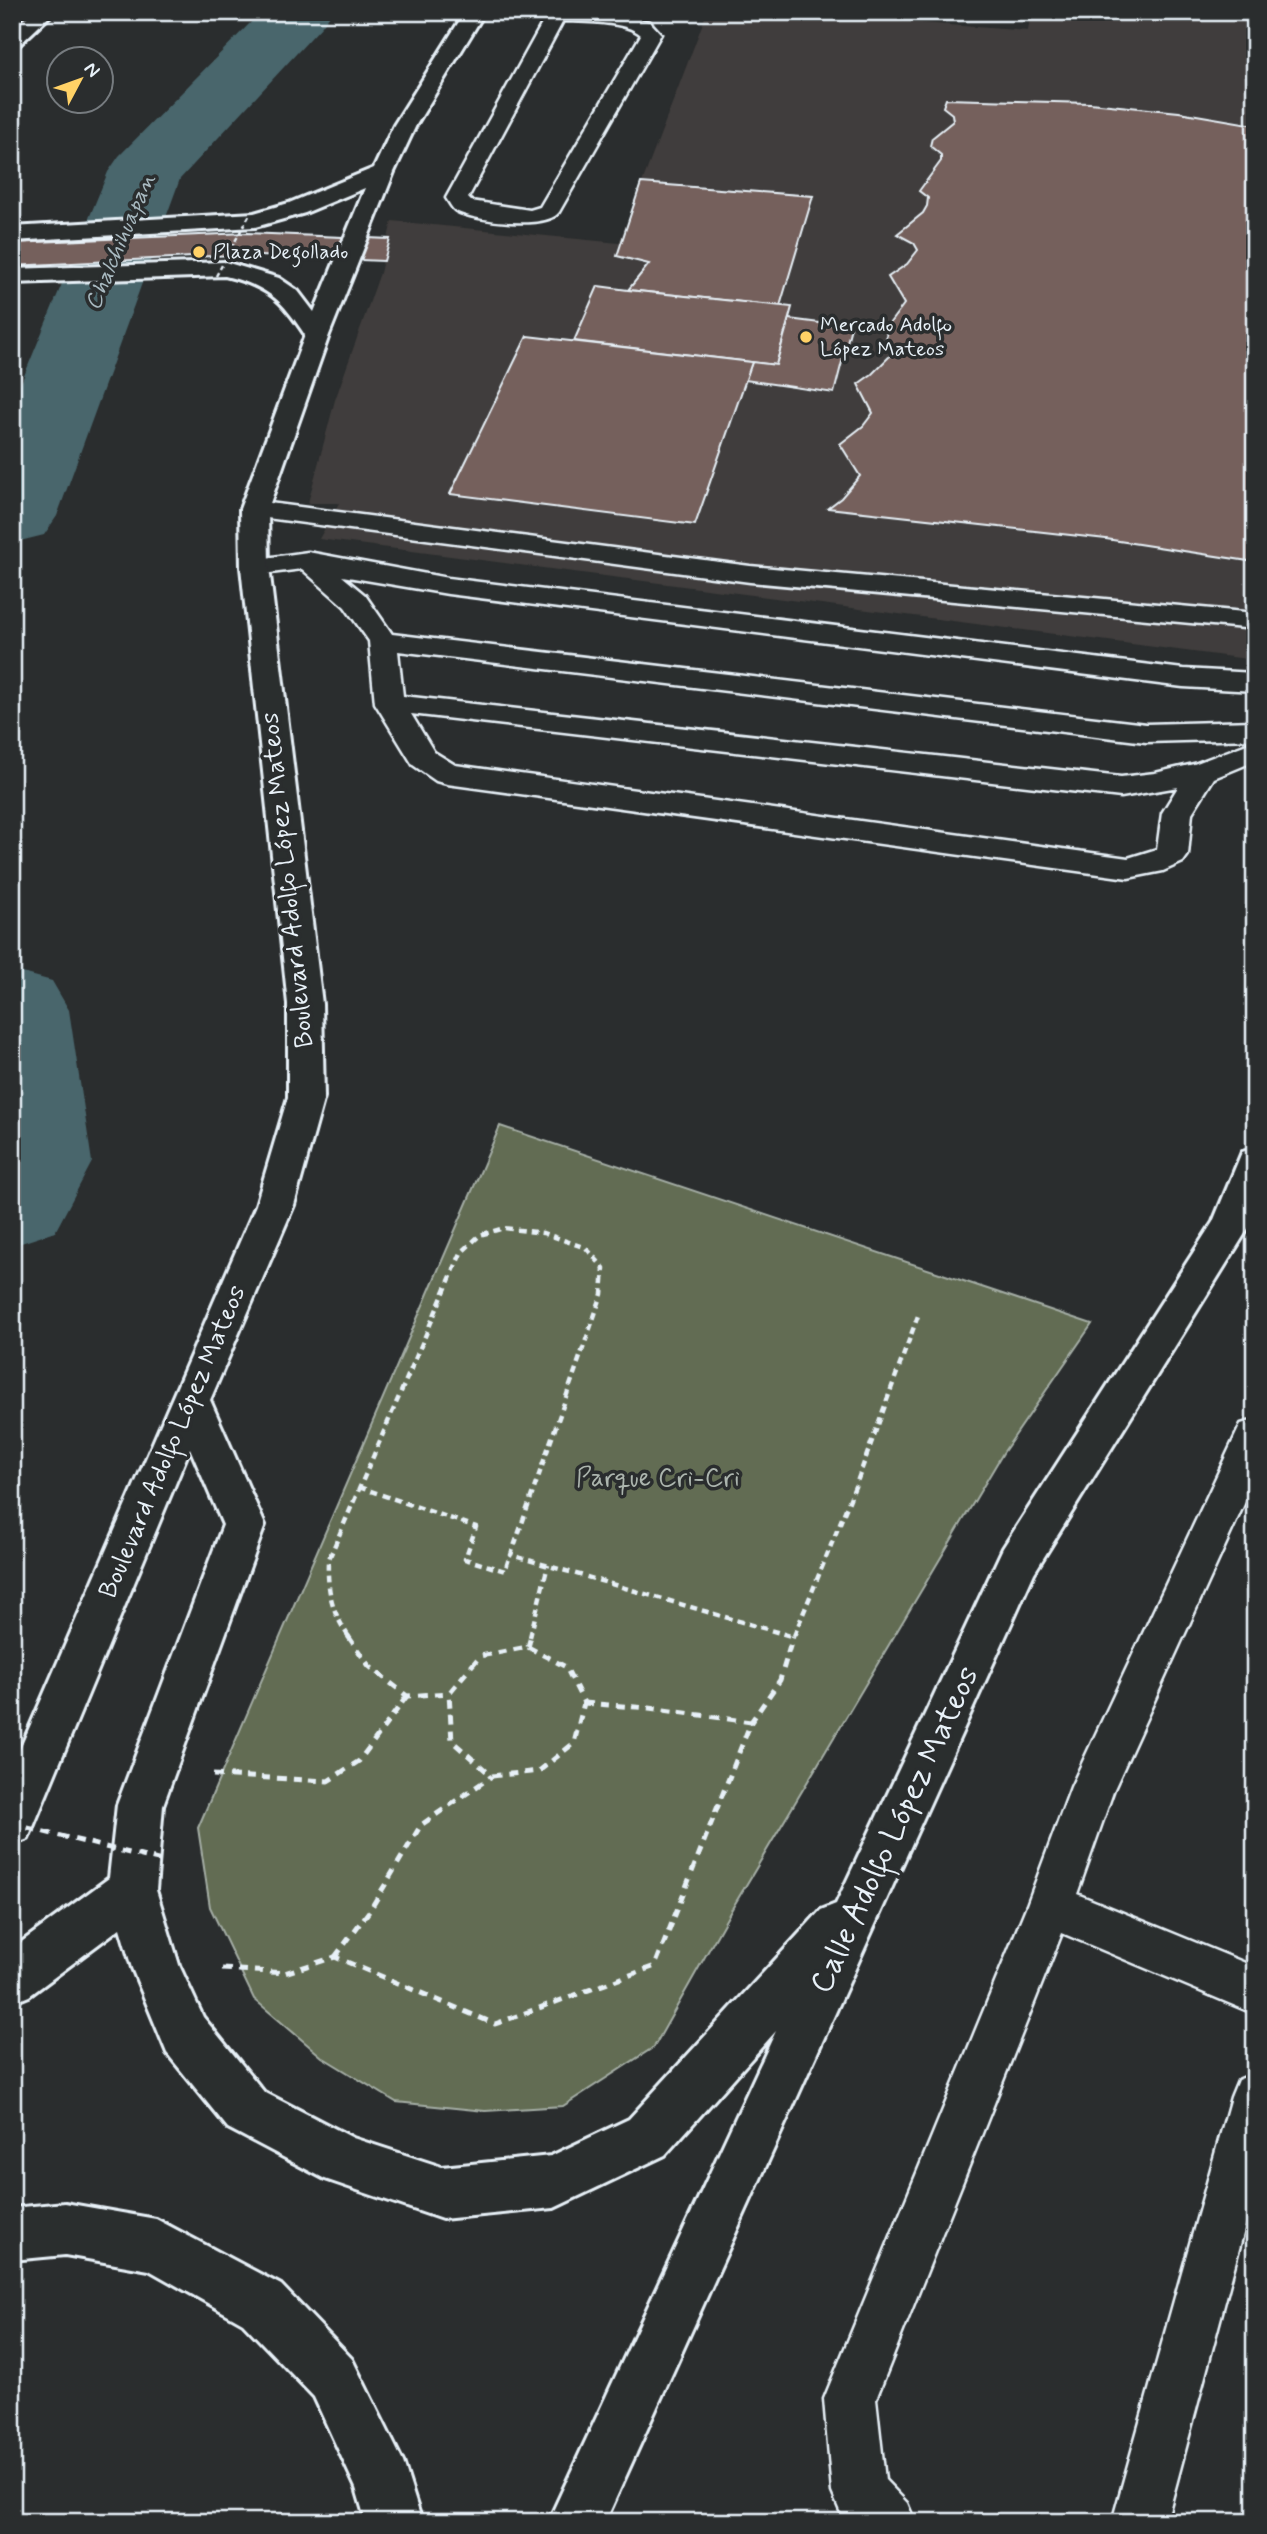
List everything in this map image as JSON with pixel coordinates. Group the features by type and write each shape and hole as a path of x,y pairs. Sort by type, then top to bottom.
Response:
{"main road":[{"path":"12,41 44,12"},
{"name":"Boulevard Adolfo López Mateos","path":"12,1823 275,1205 306,1097 305,1004 254,567 254,509 317,335 383,172 405,125 475,12"},
{"path":"15,234 255,220 297,208 383,172"},
{"path":"12,276 206,273 225,269 256,276 277,286 295,300 317,335"},
{"name":"Calle Adolfo López Mateos","path":"576,2522 1018,1561 1230,1227 1254,1166"},
{"path":"190,1400 244,1525 140,1805 156,1968 185,2035 246,2110 343,2161 442,2193 554,2182 647,2137 863,1900"},
{"path":"12,1979 149,1876"},
{"path":"12,2234 65,2229 156,2245 262,2304 333,2378 383,2482 394,2522"}],"lane":[{"path":"523,12 557,14 628,22 644,27 651,34 548,212 531,218 463,206 457,198 557,14"},
{"path":"254,509 750,574 1255,621"},
{"path":"254,567 308,560 448,586 1183,678 1255,682"},
{"path":"308,560 355,601 383,641 390,703 423,758 447,774 1128,868 1152,864 1172,855 1177,813 1203,771"},
{"path":"383,641 1146,733 1255,730"},
{"path":"390,703 1121,787 1155,783 1203,771 1255,750"},
{"path":"888,2522 859,2492 850,2399 1050,1905 1093,1787 1255,1436"},
{"path":"1050,1905 1255,1991"},
{"path":"1139,2522 1255,2097"}],"path":[{"path":"206,273 249,216"},
{"path":"359,1487 476,1527 465,1559 505,1571 602,1294 604,1268 586,1248 543,1233 504,1228 480,1235 461,1253 359,1487 328,1561 327,1589 341,1625 369,1666 407,1696 449,1693"},
{"path":"335,1957 495,2024 655,1966 751,1722 780,1680 794,1636 858,1479 919,1314"},
{"path":"510,1555 794,1636"},
{"path":"528,1647 548,1565"},
{"path":"212,1968 285,1973 335,1957 370,1910 421,1825 492,1776 538,1771 574,1743 584,1703 566,1667 528,1647 480,1656 449,1693 452,1741 492,1776"},
{"path":"153,1767 197,1774 328,1781 359,1761 407,1696"},
{"path":"584,1703 649,1708 751,1722"},
{"path":"12,1823 149,1876"}],"shaded area":[{"name":"Mercado Adolfo López Mateos","path":"707,12 774,12 1028,31 1031,12 1255,12 1255,660 319,539 339,503 308,503 335,400 380,273 392,221 619,243"}],"green space":[{"name":"Parque Cri-Cri","path":"500,1126 1092,1324 1003,1453 733,1907 654,2047 563,2106 485,2111 396,2102 322,2057 254,1999 210,1907 198,1828"}],"building":[{"path":"946,99 1090,103 1179,112 1255,125 1255,562 1106,539 828,508 841,498 860,476 840,444 863,426 873,413 858,384 892,354 887,347 886,328 904,304 888,277 907,264 918,250 914,243 897,234 923,213 927,206 928,198 919,191 941,161 941,155 930,146 932,138 953,121 952,114 943,107"},
{"path":"641,183 813,196 780,306 628,290 649,264 617,256"},
{"name":"Plaza Degollado","path":"247,233 390,239 384,261 233,255 12,266 12,243"},
{"path":"598,286 792,307 776,365 574,341"},
{"path":"789,319 851,327 834,393 745,380 752,362 776,365"},
{"path":"527,336 752,362 695,525 450,494"}],"waterway":[{"name":"Chalchihuapan","path":"12,516 145,172 299,12"},
{"name":"Chalchihuapan","path":"12,1010 31,1162 12,1199"}],"place":[{"name":"Plaza Degollado","path":"199,252"},
{"name":"Mercado Adolfo López Mateos","path":"806,337"}]}
